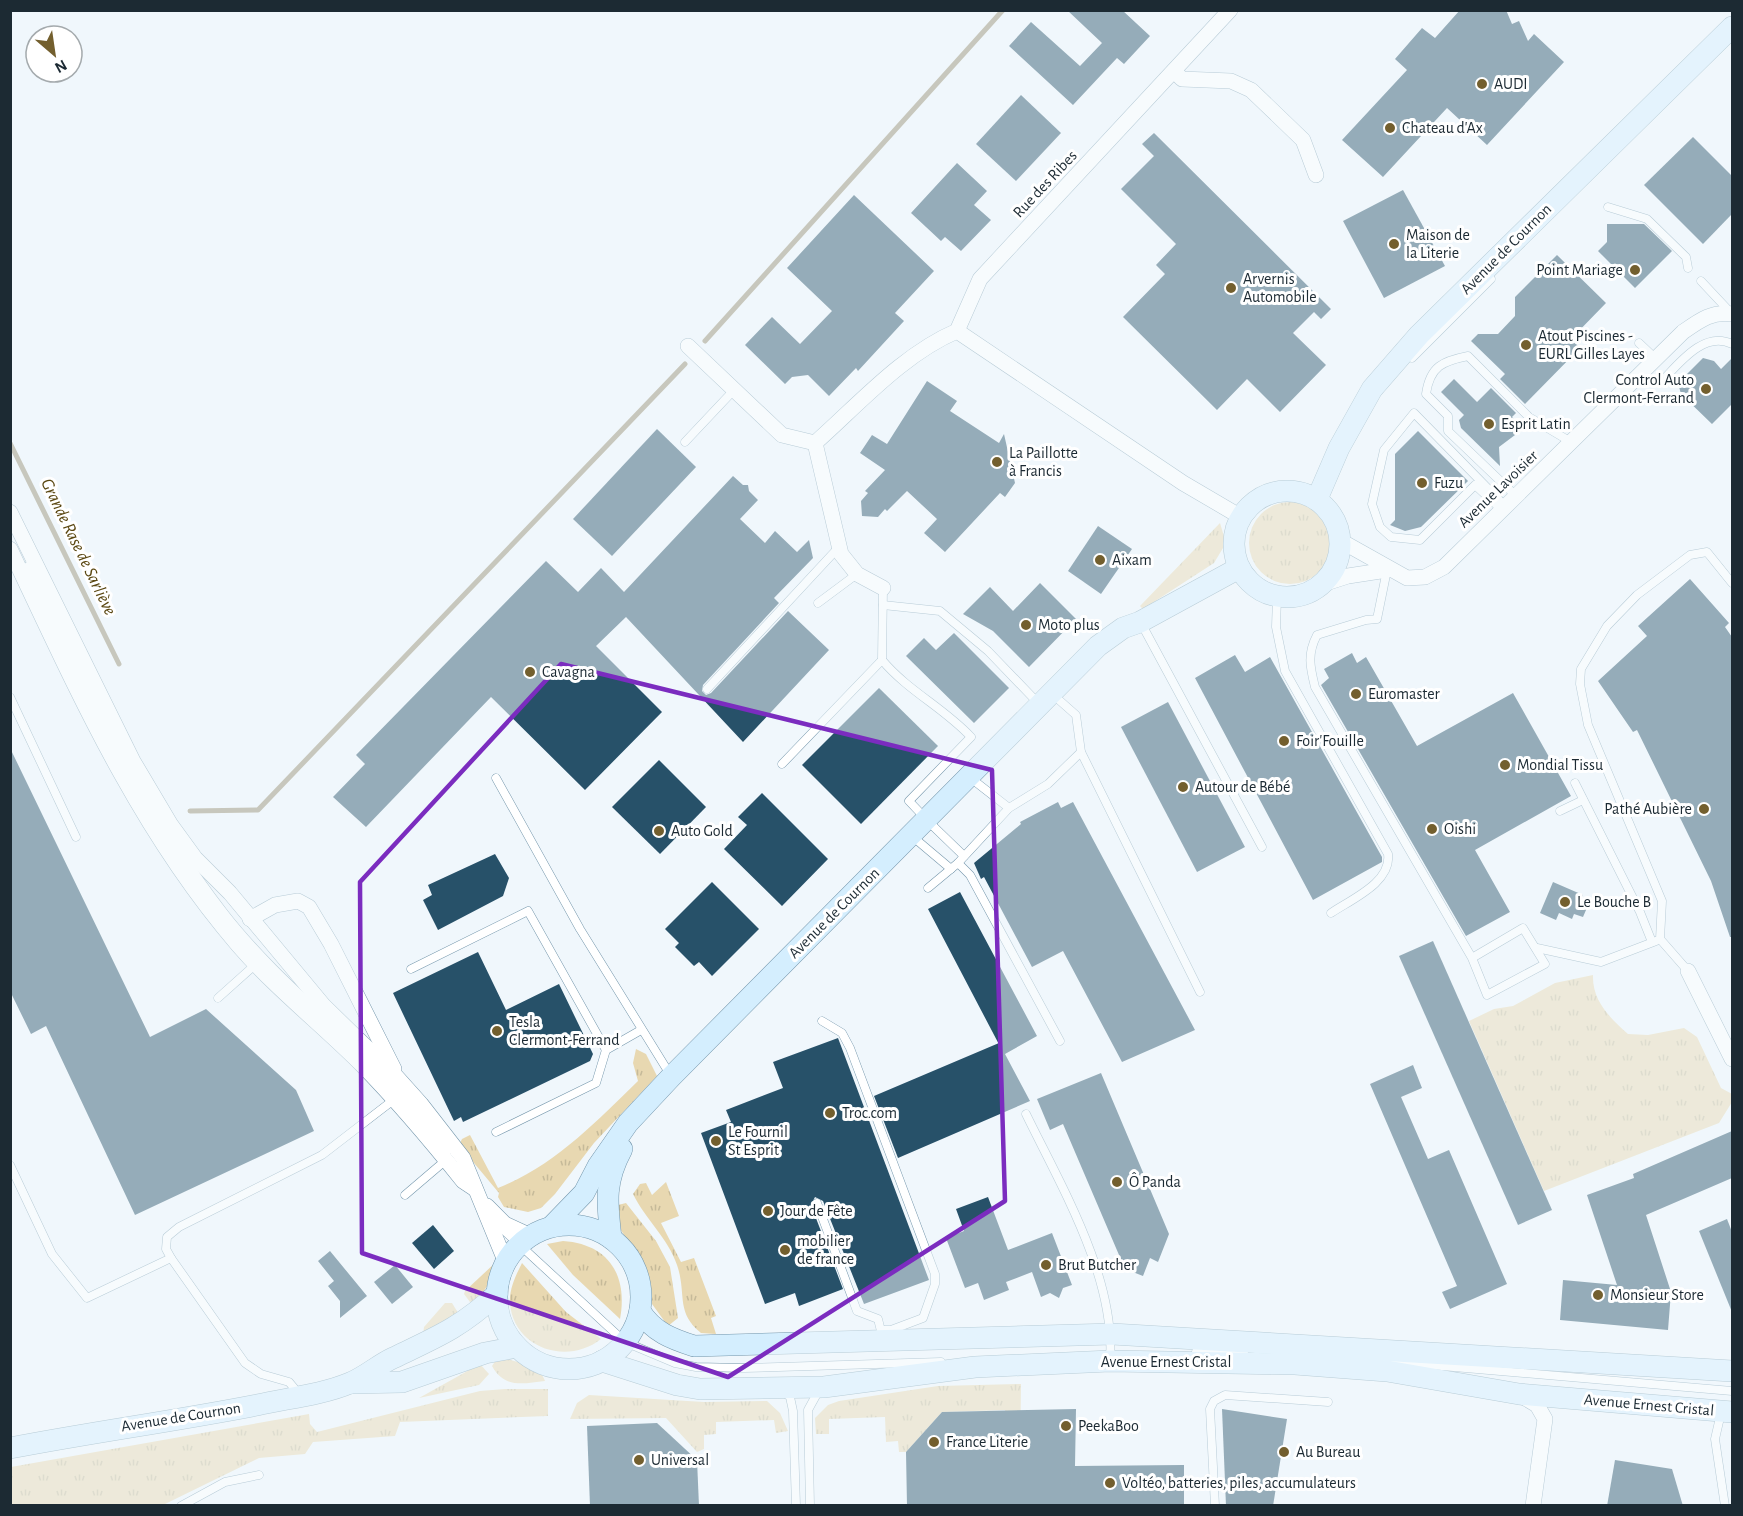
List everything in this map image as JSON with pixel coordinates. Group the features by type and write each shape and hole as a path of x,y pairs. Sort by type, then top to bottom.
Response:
{"main road":[{"name":"Avenue de Cournon","path":"1317,499 1339,448 1372,389 1419,335 1732,27"},
{"path":"1297,491 1317,499 1334,517 1341,542 1337,565 1323,584 1301,596 1277,597 1255,587 1239,568 1234,551 1235,533 1241,516 1256,501 1275,492 1297,491"},
{"name":"Avenue de Cournon","path":"552,1226 584,1193 598,1166 628,1123 674,1081 926,830 1049,703 1140,622 1239,568"},
{"name":"Avenue de Cournon","path":"926,830 977,783 1049,703"},
{"name":"Avenue de Cournon","path":"611,1238 606,1200 611,1169 635,1127 674,1081"},
{"path":"552,1226 588,1227 611,1238 629,1257 640,1285 640,1311 625,1342 602,1361 585,1367 560,1368 536,1361 517,1347 505,1331 499,1313 497,1294 506,1263 525,1241 552,1226"},
{"name":"Avenue de Cournon","path":"351,1383 391,1359 451,1331 471,1318 497,1294"},
{"name":"Avenue Ernest Cristal","path":"640,1311 647,1323 668,1338 694,1346 882,1336 979,1340 1387,1371 1519,1394 1727,1412"},
{"name":"Avenue de Cournon","path":"10,1448 115,1428 162,1424 301,1396 351,1383 402,1382 485,1353 517,1347"},
{"name":"Avenue Ernest Cristal","path":"602,1361 677,1385 700,1389 824,1388 1110,1350 1732,1371"}],"street":[{"name":"Rue des Ribes","path":"957,331 980,279 1230,10"},
{"path":"1174,71 1182,79 1231,81 1251,90 1303,140 1316,175"},
{"name":"Avenue Lavoisier","path":"1341,542 1387,570 1407,578 1425,577 1444,567 1683,332 1702,318 1718,312 1732,314"},
{"path":"815,443 906,362 942,337 957,331 1183,483 1241,516"},
{"path":"688,346 782,435 815,443"},
{"path":"815,443 839,546 857,574 883,588"},
{"path":"12,524 151,792 195,858 246,913 324,1006 395,1075"},
{"path":"10,549 86,708 145,818 200,896 256,964 400,1094 463,1158 506,1263"},
{"name":"Avenue Lavoisier","path":"1323,584 1348,576 1387,570"},
{"path":"246,913 298,901 309,907 392,1062 400,1094 463,1181 478,1194 504,1224 525,1241"},
{"path":"1689,971 1732,1059"},
{"path":"1519,1394 1537,1405 1545,1419 1533,1506"},
{"path":"1545,1419 1558,1407 1578,1399"}],"lane":[{"path":"1538,231 1732,35"},
{"path":"1608,207 1647,219 1686,257 1688,268"},
{"path":"1372,389 1413,357 1497,272"},
{"path":"1701,281 1732,314"},
{"path":"1660,383 1694,349 1717,341 1732,344"},
{"path":"1639,343 1656,359"},
{"path":"1508,504 1448,431 1448,416 1426,394 1428,377 1446,360 1468,356 1528,417 1571,442"},
{"path":"685,442 735,390"},
{"path":"1413,413 1508,504 1475,485 1420,540 1391,537 1380,527 1372,504 1384,450 1413,413"},
{"path":"12,524 123,761 160,825 206,889 262,958 400,1094 322,1155 179,1227 166,1237 166,1249 171,1258 245,1363 261,1374 288,1382 301,1396"},
{"path":"707,689 839,546"},
{"path":"1656,941 1662,901 1588,725 1580,684 1581,669 1607,626 1637,595 1690,555 1707,552 1732,583"},
{"path":"1387,570 1377,619 1366,620 1317,635 1309,651 1310,669 1315,687 1472,958 1486,995 1545,964 1538,948 1523,928 1472,958"},
{"path":"818,603 857,574"},
{"path":"883,588 882,660 899,680 958,723 971,737 909,801 951,869"},
{"path":"1277,597 1278,639 1285,671 1388,854 1390,866 1384,876 1331,913"},
{"path":"883,605 940,611 1049,703 1076,716 1081,752 1200,992"},
{"path":"1140,622 1262,847"},
{"path":"782,764 882,660"},
{"path":"10,697 76,837"},
{"path":"928,888 958,863 1009,808 1048,784 1081,752"},
{"path":"496,778 580,929 674,1081"},
{"path":"977,783 1009,808"},
{"path":"1575,783 1656,941 1689,971"},
{"path":"1560,811 1583,800"},
{"path":"926,830 964,856"},
{"path":"958,863 970,875 1060,1041"},
{"path":"411,969 528,911 606,1050"},
{"path":"1538,948 1601,962 1656,941"},
{"path":"218,998 256,964"},
{"path":"817,1203 857,1311 878,1319 882,1336 922,1318 935,1284 935,1274 850,1048 842,1033 822,1021"},
{"path":"496,1132 596,1083 606,1050 641,1030"},
{"path":"1026,1114 1070,1204 1102,1284 1110,1350"},
{"path":"405,1195 446,1160"},
{"path":"10,1165 52,1254 87,1298 171,1258"},
{"path":"525,1241 625,1342 658,1358 696,1367 865,1365 1110,1350 1180,1353"},
{"path":"1192,1352 1250,1353"},
{"path":"1285,1354 1343,1358"},
{"path":"1377,1360 1732,1391"},
{"path":"777,1387 790,1396 793,1411 796,1506"},
{"path":"810,1506 808,1410 816,1392 824,1388"},
{"path":"1215,1506 1210,1409 1214,1401 1225,1395 1328,1402"},
{"path":"1725,1506 1715,1439 1727,1412"},
{"path":"181,1506 225,1482 259,1475"}],"highlighted area":[{"path":"561,664 992,770 1005,1201 728,1377 362,1253 360,882"}],"green space":[{"path":"1290,502 1306,505 1319,514 1328,527 1331,543 1328,559 1319,572 1306,581 1290,584 1274,581 1261,572 1252,559 1249,543 1252,527 1261,514 1274,505"},
{"path":"1220,523 1226,543 1214,563 1143,609 1140,606"},
{"path":"1593,975 1593,984 1603,1008 1628,1034 1648,1035 1684,1028 1697,1037 1721,1088 1732,1094 1732,1102 1719,1123 1544,1191 1469,1021 1494,1009 1513,1006 1555,983"},
{"path":"636,1049 646,1054 657,1076 594,1143 555,1194 541,1208 528,1212 504,1207 498,1197 499,1193 459,1145 462,1139 470,1135 498,1188 518,1179 538,1168 573,1142 638,1081 633,1063"},
{"path":"666,1182 679,1216 661,1223 681,1262 694,1258 716,1316 711,1318 716,1334 701,1333 688,1318 683,1302 680,1275 673,1255 633,1194 640,1184 646,1183 652,1195"},
{"path":"626,1203 656,1241 670,1267 678,1318 668,1326 652,1304 645,1268 619,1227 614,1206"},
{"path":"563,1241 579,1243 592,1248 612,1265 621,1289 620,1319 573,1275 547,1244"},
{"path":"495,1263 491,1280 478,1300 470,1302 464,1294 465,1291"},
{"path":"522,1263 566,1312 601,1339 587,1347 573,1351 544,1348 531,1341 513,1319 510,1303 513,1282"},
{"path":"445,1303 452,1303 460,1316 423,1335 424,1327"},
{"path":"507,1359 535,1369 545,1381 514,1383 502,1378 492,1366 496,1360"},
{"path":"480,1364 489,1374 479,1385 419,1398"},
{"path":"1021,1384 1020,1465 1007,1466 1005,1410 942,1412 906,1452 899,1452 898,1441 886,1442 885,1417 829,1419 829,1434 816,1434 815,1418 828,1405 839,1401 938,1386"},
{"path":"548,1389 548,1416 400,1422 395,1436 313,1442 305,1454 259,1458 163,1505 11,1505 11,1467 309,1414 310,1424 317,1432 480,1391"},
{"path":"589,1395 704,1402 767,1401 780,1413 788,1431 776,1433 774,1420 716,1422 716,1434 704,1435 704,1449 697,1452 666,1418 570,1419 577,1403"}],"building":[{"path":"1067,10 1122,10 1150,36 1124,64 1117,58 1073,105 1009,46 1031,22 1080,66 1102,43"},
{"name":"AUDI","path":"1460,10 1506,10 1512,24 1519,21 1528,41 1534,34 1564,62 1487,145 1447,108 1383,177 1342,140 1407,70 1395,59 1422,28 1435,38"},
{"path":"1021,95 1061,133 1016,181 976,144"},
{"name":"Arvernis Automobile","path":"1154,133 1331,309 1321,319 1314,312 1293,333 1326,365 1280,412 1247,379 1217,410 1123,317 1165,274 1156,265 1176,244 1121,189 1154,156 1142,144"},
{"path":"1693,137 1732,176 1732,214 1703,244 1644,185"},
{"path":"957,163 987,191 974,205 991,220 961,251 945,237 941,241 911,213"},
{"name":"Maison de la Literie","path":"1403,190 1445,266 1384,298 1343,221"},
{"path":"854,195 934,271 895,313 904,321 858,371 856,368 829,396 808,375 792,377 785,384 745,345 772,317 800,344 832,311 787,268"},
{"name":"Point Mariage","path":"1607,224 1644,224 1672,251 1635,288 1598,251 1607,242"},
{"path":"1557,255 1606,303 1571,339 1580,348 1525,404 1500,379 1505,374 1471,341 1478,334 1498,334 1515,316 1515,297"},
{"name":"Control Auto Clermont-Ferrand","path":"1703,358 1714,361 1721,369 1732,358 1732,404 1712,424 1681,394 1678,383"},
{"name":"Esprit Latin","path":"1454,379 1477,402 1491,388 1516,413 1512,417 1523,429 1499,447 1500,466 1461,428 1459,420 1464,415 1441,392"},
{"path":"927,381 957,401 950,411 999,443 1004,434 1015,483 1005,497 1000,493 945,552 924,533 937,519 907,491 878,517 862,516 861,501 868,493 865,491 885,470 860,453 872,435 887,444"},
{"path":"657,429 696,467 612,556 573,519"},
{"path":"1418,431 1468,481 1421,527 1405,531 1390,525 1395,520 1395,454"},
{"path":"733,476 743,485 748,485 749,491 758,500 740,519 765,543 775,531 797,552 809,540 813,558 774,598 779,603 703,685 702,691 706,695 711,693 788,611 829,650 743,742 626,617 596,646 662,712 585,790 491,697 366,827 333,797 365,764 356,755 546,561 578,592 601,568 624,592"},
{"name":"Aixam","path":"1098,526 1132,549 1101,594 1068,571"},
{"name":"Pathé Aubière","path":"1690,579 1729,623 1725,627 1732,637 1732,937 1730,937 1711,881 1637,730 1633,732 1598,681 1647,636 1638,626"},
{"name":"Moto plus","path":"1040,583 1076,619 1029,667 993,631 963,614 990,587 1013,611"},
{"path":"954,633 1009,688 974,723 906,656 924,638 936,650"},
{"path":"1352,653 1357,663 1366,657 1417,746 1513,693 1571,796 1475,850 1510,912 1466,936 1321,685 1329,678 1324,669"},
{"path":"1235,655 1245,672 1270,657 1382,857 1382,862 1313,900 1195,678"},
{"path":"879,688 938,746 861,824 802,765"},
{"name":"Autour de Bébé","path":"1168,702 1245,847 1197,872 1121,727"},
{"path":"10,748 150,1037 206,1009 296,1090 314,1131 135,1215 46,1026 31,1034 10,991"},
{"name":"Auto Gold","path":"659,760 706,807 660,854 612,807"},
{"path":"762,793 828,859 782,906 724,849 747,825 738,817"},
{"path":"1058,802 1061,808 1073,802 1195,1030 1122,1062 1063,951 1032,967 984,877 981,879 974,863 1021,824 1020,822"},
{"path":"495,854 509,878 503,896 438,930 423,900 432,895 428,885"},
{"path":"712,882 759,929 712,976 699,962 694,966 675,947 679,943 665,929"},
{"name":"Le Bouche B","path":"1553,882 1583,895 1581,900 1589,903 1583,917 1574,914 1572,919 1559,913 1556,920 1540,913"},
{"path":"960,892 1037,1036 1005,1054 1030,1101 898,1158 874,1096 998,1043 928,909"},
{"path":"1433,941 1552,1210 1518,1225 1399,956"},
{"name":"Tesla Clermont-Ferrand","path":"478,952 506,1010 559,984 593,1054 590,1061 463,1122 461,1117 454,1121 393,993"},
{"path":"838,1038 929,1280 864,1304 823,1201 815,1197 811,1205 843,1289 799,1306 795,1293 765,1304 701,1133 731,1122 726,1110 783,1088 773,1062"},
{"path":"1413,1065 1422,1088 1401,1097 1428,1159 1449,1150 1507,1284 1450,1309 1442,1292 1457,1286 1370,1084"},
{"name":"Ô Panda","path":"1101,1073 1169,1234 1158,1262 1150,1258 1143,1276 1125,1269 1063,1124 1050,1130 1037,1099"},
{"path":"1732,1131 1732,1178 1646,1215 1671,1292 1668,1330 1560,1320 1563,1280 1617,1285 1587,1195 1634,1178 1633,1174"},
{"path":"988,1197 1008,1250 1052,1233 1072,1285 1063,1288 1059,1298 1050,1293 1041,1297 1032,1272 1006,1282 1009,1290 984,1300 978,1283 965,1288 946,1238 964,1231 956,1209"},
{"path":"1727,1219 1732,1232 1732,1312 1699,1231"},
{"path":"433,1225 454,1251 434,1269 412,1243"},
{"path":"330,1251 367,1296 340,1318 340,1301 328,1286 334,1281 318,1261"},
{"path":"395,1265 413,1287 392,1304 374,1282"},
{"path":"1076,1409 1075,1466 1184,1465 1184,1506 907,1506 906,1452 942,1412"},
{"path":"1222,1409 1287,1419 1273,1506 1226,1506"},
{"path":"657,1423 697,1460 699,1506 590,1506 587,1426"},
{"path":"1615,1460 1672,1469 1683,1506 1607,1506"}],"waterway":[{"path":"705,341 1003,10"},
{"path":"190,811 258,810 685,364"},
{"name":"Grande Rase de Sarliève","path":"10,443 119,664"}],"place":[{"name":"AUDI","path":"1482,84"},
{"name":"Chateau d'Ax","path":"1390,128"},
{"name":"Maison de la Literie","path":"1394,244"},
{"name":"Point Mariage","path":"1635,270"},
{"name":"Arvernis Automobile","path":"1231,288"},
{"name":"Atout Piscines - EURL Gilles Layes","path":"1526,345"},
{"name":"Control Auto Clermont-Ferrand","path":"1706,389"},
{"name":"Esprit Latin","path":"1489,424"},
{"name":"La Paillotte à Francis","path":"997,462"},
{"name":"Fuzu","path":"1422,483"},
{"name":"Aixam","path":"1100,560"},
{"name":"Moto plus","path":"1026,625"},
{"name":"Cavagna","path":"530,672"},
{"name":"Euromaster","path":"1356,694"},
{"name":"Foir'Fouille","path":"1284,741"},
{"name":"Mondial Tissu","path":"1505,765"},
{"name":"Autour de Bébé","path":"1183,787"},
{"name":"Pathé Aubière","path":"1704,809"},
{"name":"Oishi","path":"1432,829"},
{"name":"Auto Gold","path":"659,831"},
{"name":"Le Bouche B","path":"1565,902"},
{"name":"Tesla Clermont-Ferrand","path":"497,1031"},
{"name":"Troc.com","path":"830,1113"},
{"name":"Le Fournil St Esprit","path":"716,1141"},
{"name":"Ô Panda","path":"1117,1182"},
{"name":"Jour de Fête","path":"768,1211"},
{"name":"mobilier de france","path":"785,1250"},
{"name":"Brut Butcher","path":"1046,1265"},
{"name":"Monsieur Store","path":"1598,1295"},
{"name":"PeekaBoo","path":"1066,1426"},
{"name":"France Literie","path":"934,1442"},
{"name":"Au Bureau","path":"1284,1452"},
{"name":"Universal","path":"639,1460"},
{"name":"Voltéo, batteries, piles, accumulateurs","path":"1110,1483"}]}
